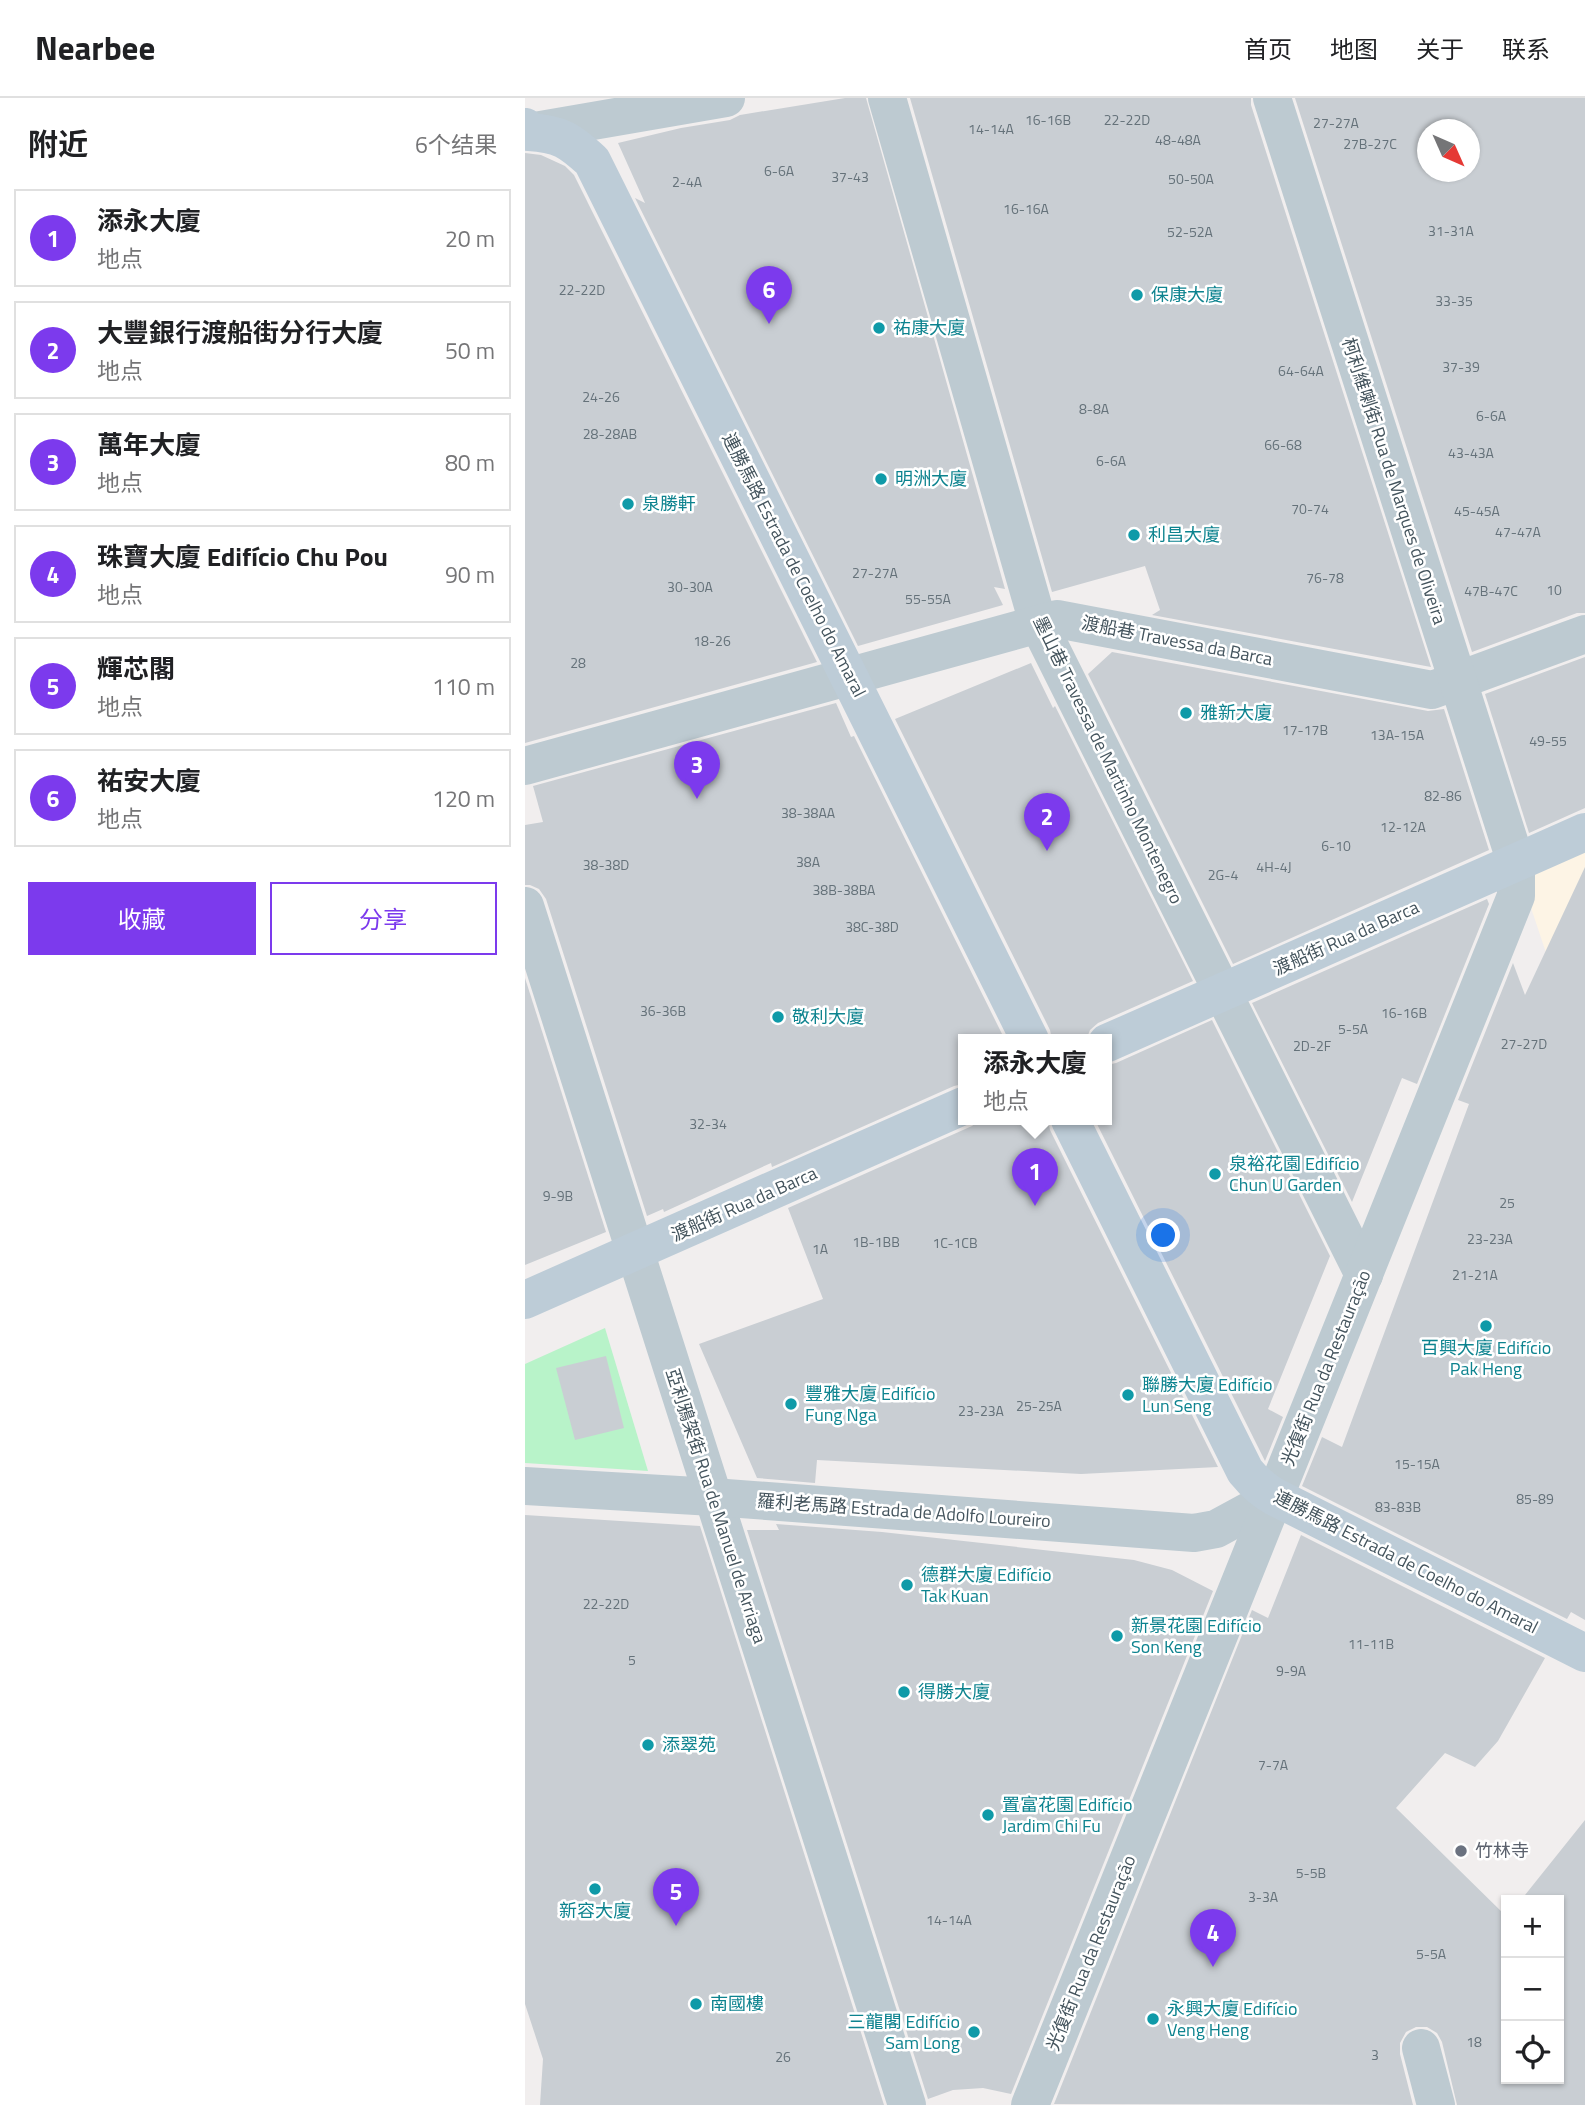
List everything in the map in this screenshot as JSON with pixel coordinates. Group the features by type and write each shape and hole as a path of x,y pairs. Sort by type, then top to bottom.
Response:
{"street":[{"path":"526,130 726,98"},
{"name":"墨山巷 Travessa de Martinho Montenegro","path":"887,98 1038,623 1364,1275"},
{"name":"柯利維喇街 Rua de Marques de Oliveira","path":"1272,98 1516,863"},
{"name":"連勝馬路 Estrada de Coelho do Amaral","path":"526,130 552,134 574,144 592,161 1027,1034"},
{"name":"渡船巷 Travessa da Barca","path":"525,766 1056,618 1432,690 1585,634"},
{"name":"渡船街 Rua da Barca","path":"1112,1041 1585,832"},
{"name":"光復街 Rua da Restauração","path":"1030,2105 1516,896 1516,863"},
{"name":"亞利鴉架街 Rua de Manuel de Arriaga","path":"525,906 907,2105"},
{"name":"渡船街 Rua da Barca","path":"525,1300 958,1108"},
{"name":"連勝馬路 Estrada de Coelho do Amaral","path":"1072,1125 1245,1471 1260,1488 1585,1653"},
{"name":"羅利老馬路 Estrada de Adolfo Loureiro","path":"525,1486 713,1497 1194,1533 1216,1529 1275,1497"},
{"path":"1194,1533 1224,1546 1244,1571"},
{"path":"1421,2048 1436,2105"}],"shaded area":[{"path":"1585,832 1585,1069 1516,863"}],"green space":[{"path":"605,1328 648,1471 525,1463 525,1364"}],"building":[{"path":"845,98 866,98 1005,589 994,587 1003,605 858,646 635,198 645,203 618,143 730,120 740,115"},
{"path":"910,98 1251,98 1251,105 1431,667 1152,615 1160,610 1145,566 1052,592"},
{"path":"1295,98 1585,98 1585,613 1577,613 1472,652"},
{"path":"525,153 541,155 565,166 574,175 817,662 525,743"},
{"path":"1112,652 1428,711 1444,709 1489,850 1233,964 1088,674"},
{"path":"1585,657 1585,808 1529,833 1485,694"},
{"path":"1031,663 1193,981 1098,1023 1088,1034 1051,1034 895,719"},
{"path":"836,703 1002,1034 958,1034 958,1085 772,1167 771,1163 664,1212 663,1209 647,1216 546,899 539,889 525,885 525,825 543,822 533,786"},
{"path":"1585,867 1585,1620 1571,1612 1567,1619 1302,1486 1322,1437 1342,1447 1469,1104 1458,1100 1513,963 1525,995"},
{"path":"1487,899 1489,904 1417,1084 1402,1078 1352,1202 1252,1003"},
{"path":"525,978 606,1232 525,1265"},
{"name":"泉裕花園 Edifício Chun U Garden","path":"1212,1020 1330,1256 1268,1409 1283,1417 1265,1461 1097,1125 1112,1125 1112,1064"},
{"path":"1049,1125 1218,1467 1081,1474 817,1460 815,1483 757,1478 699,1344 823,1299 788,1208 972,1126"},
{"path":"606,1356 624,1428 575,1440 556,1368"},
{"path":"525,1515 700,1526 884,2105 540,2105 543,2059 525,2004"},
{"path":"776,1524 882,1532 1134,1560 1172,1570 1213,1591 1011,2094 983,2088 953,2090 928,2099 747,1530 779,1530"},
{"path":"1301,1535 1545,1658 1498,1741 1475,1767 1445,1753 1396,1808 1501,1911 1501,2084 1564,2084 1564,1895 1525,1895 1585,1820 1585,2105 1457,2105 1442,2042 1437,2033 1427,2027 1416,2027 1406,2032 1400,2043 1400,2054 1413,2105 1054,2104 1252,1610 1268,1618"}],"place":[{"name":"保康大廈","path":"1137,295"},
{"name":"祐安大廈","path":"769,324"},
{"name":"祐康大廈","path":"879,328"},
{"name":"明洲大廈","path":"881,479"},
{"name":"泉勝軒","path":"628,504"},
{"name":"利昌大廈","path":"1134,535"},
{"name":"雅新大廈","path":"1186,713"},
{"name":"萬年大廈","path":"697,799"},
{"name":"大豐銀行渡船街分行大廈","path":"1047,851"},
{"name":"敬利大廈","path":"778,1017"},
{"name":"泉裕花園 Edifício Chun U Garden","path":"1215,1174"},
{"name":"添永大廈","path":"1035,1206"},
{"name":"百興大廈 Edifício Pak Heng","path":"1486,1326"},
{"name":"聯勝大廈 Edifício Lun Seng","path":"1128,1395"},
{"name":"豐雅大廈 Edifício Fung Nga","path":"791,1404"},
{"name":"德群大廈 Edifício Tak Kuan","path":"907,1585"},
{"name":"新景花園 Edifício Son Keng","path":"1117,1636"},
{"name":"得勝大廈","path":"904,1692"},
{"name":"添翠苑","path":"648,1745"},
{"name":"置富花園 Edifício Jardim Chi Fu","path":"988,1815"},
{"name":"竹林寺","path":"1461,1851"},
{"name":"新容大廈","path":"595,1889"},
{"name":"輝芯閣","path":"676,1926"},
{"name":"珠寶大廈 Edifício Chu Pou","path":"1213,1967"},
{"name":"南國樓","path":"696,2004"},
{"name":"永興大廈 Edifício Veng Heng","path":"1153,2019"},
{"name":"三龍閣 Edifício Sam Long","path":"974,2032"}]}
